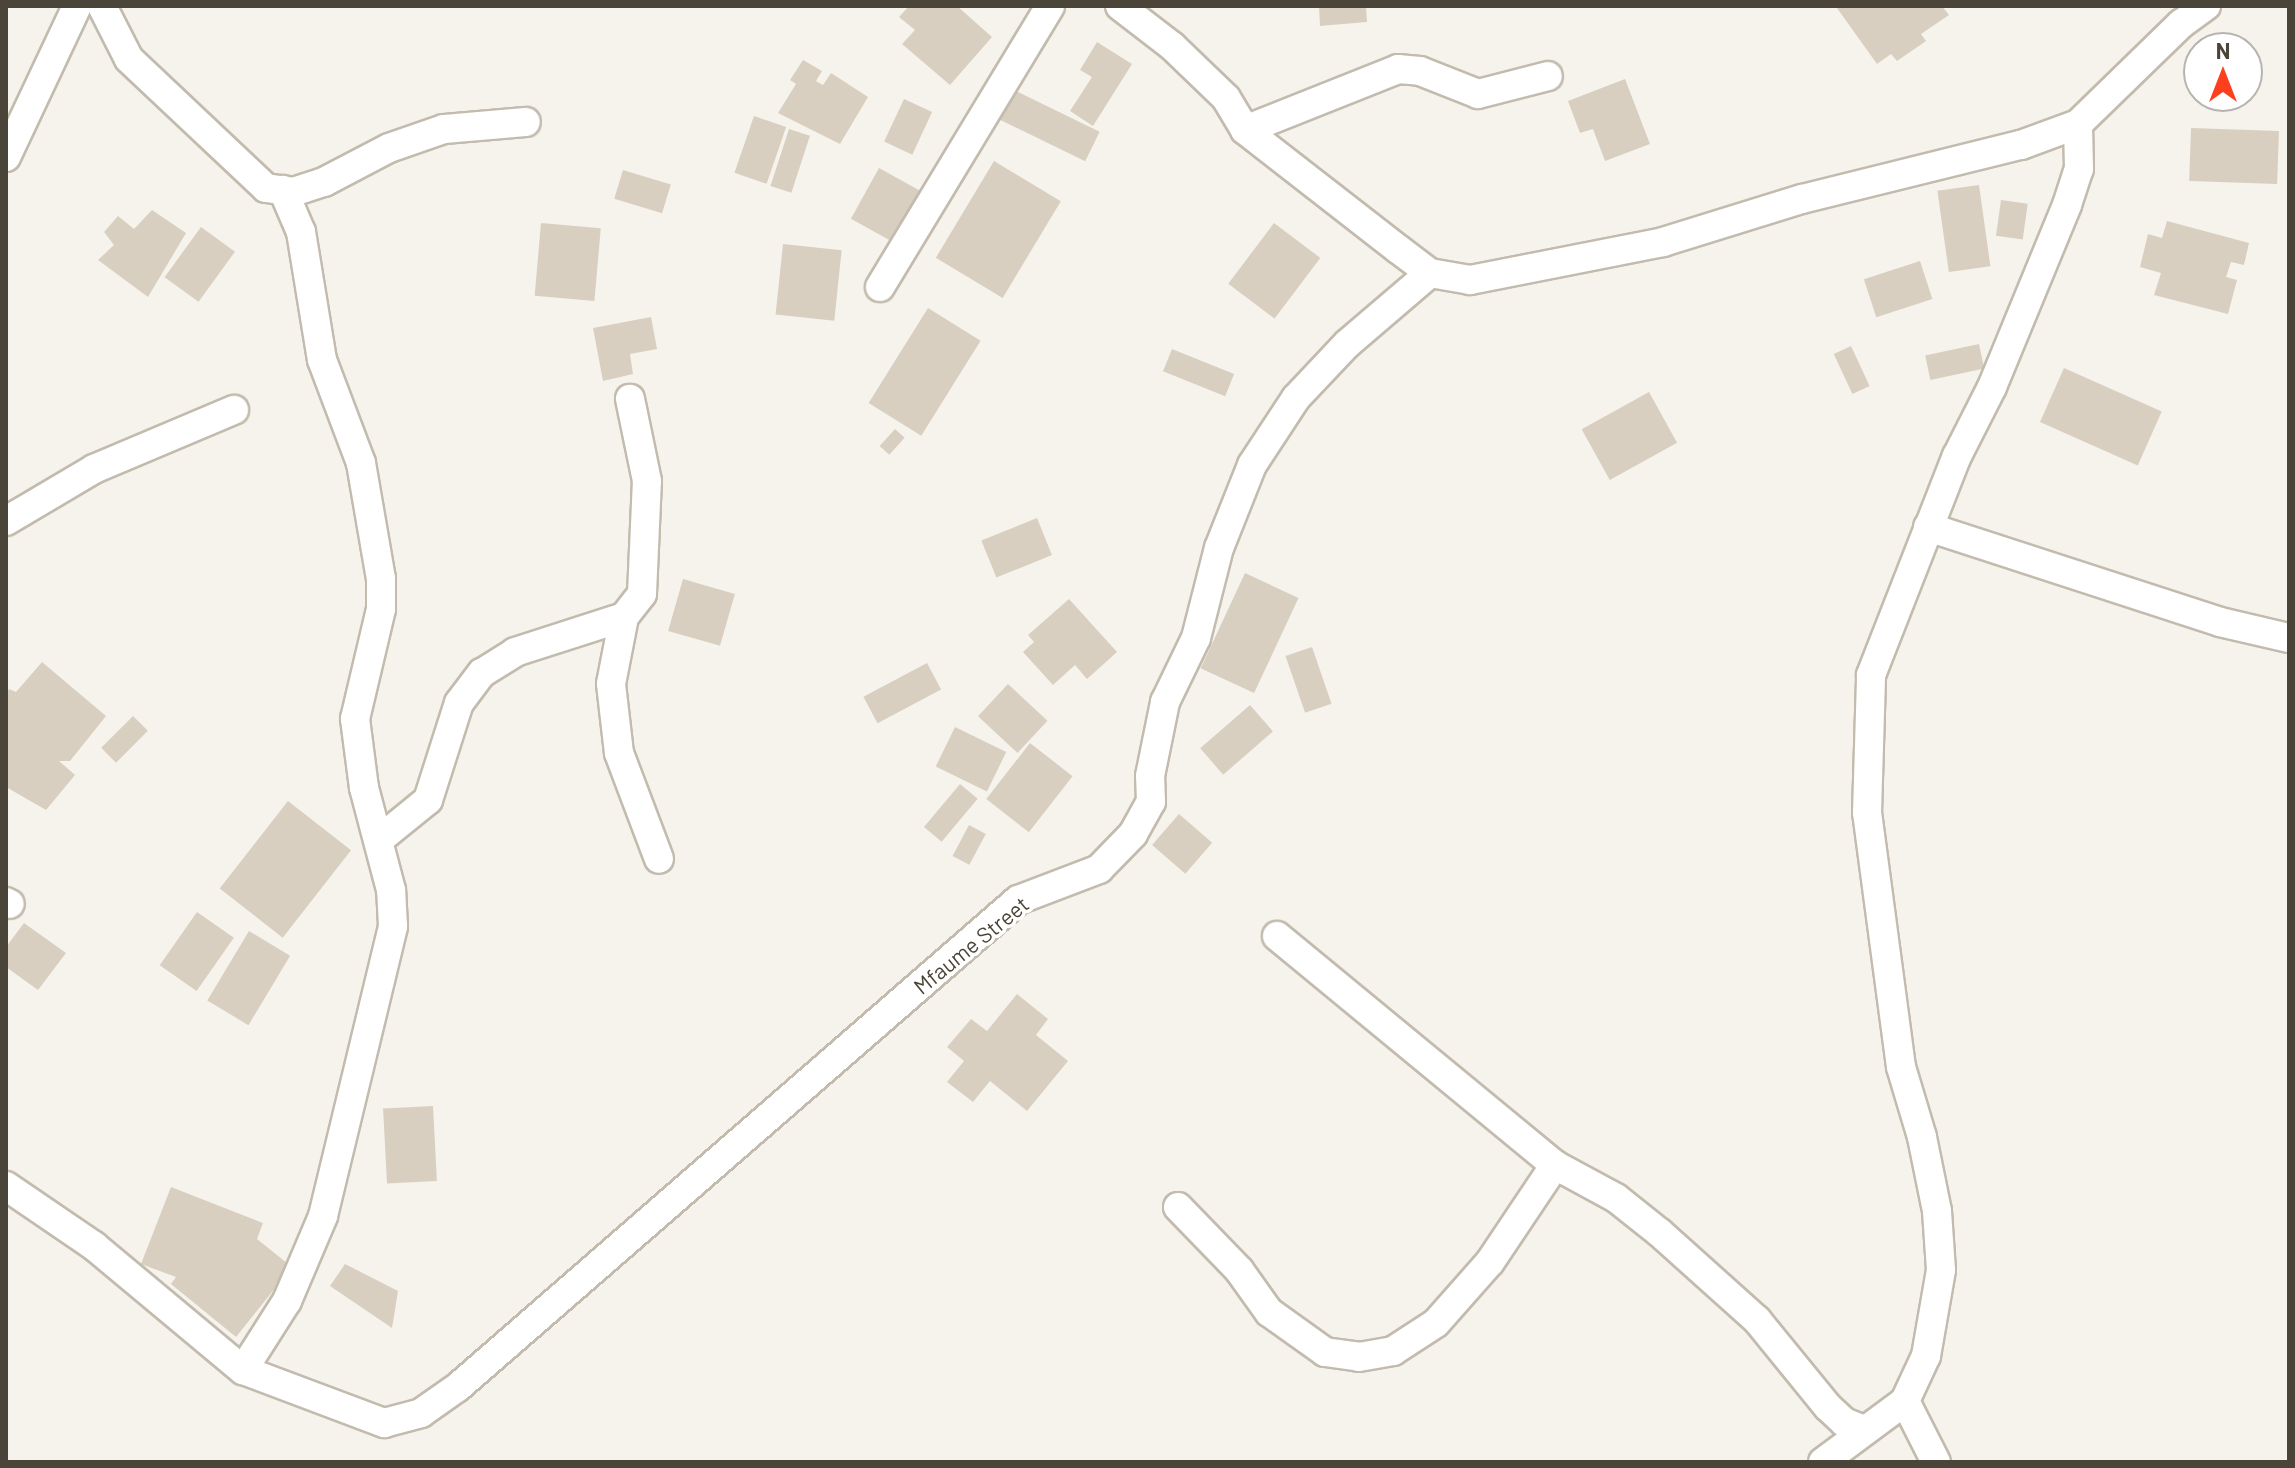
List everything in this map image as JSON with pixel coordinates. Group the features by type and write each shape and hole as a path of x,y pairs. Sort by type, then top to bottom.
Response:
{"street":[{"path":"6,157 77,6"},
{"path":"102,6 129,59 266,188 283,190 324,182 389,148 444,129 526,122"},
{"path":"880,287 1050,6"},
{"path":"1120,6 1172,46 1226,98 1245,130 1430,273 1470,280 1663,242 1802,199 2021,145 2078,124 2181,24 2206,6"},
{"path":"1245,130 1398,69 1420,71 1478,94 1548,76"},
{"path":"1823,1462 1905,1401 1926,1356 1941,1270 1922,1137 1901,1067 1867,813 1871,675 1928,527 2067,205 2079,169 2078,124"},
{"path":"6,1186 94,1246 243,1370 287,1301 323,1216 389,960 391,890 380,839 364,788 355,719 381,609 381,579 361,463 322,360 301,232 283,190"},
{"name":"Mfaume Street","path":"243,1370 384,1423 421,1413 458,1387 1018,900 1099,869 1133,834 1151,802 1150,776 1165,702 1196,638 1219,548 1252,465 1296,398 1347,344 1430,273"},
{"path":"630,399 647,481 647,564 642,594 624,617 611,684 619,753 659,859"},
{"path":"6,521 94,469 234,410"},
{"path":"1928,527 2220,622 2289,638"},
{"path":"380,839 428,800 459,703 482,673 515,652 624,617"},
{"path":"1277,936 1555,1165 1616,1198 1660,1233 1757,1320 1836,1415 1864,1430"},
{"path":"1178,1207 1239,1270 1269,1312 1325,1352 1359,1357 1393,1351 1436,1323 1490,1262 1555,1165"},
{"path":"1905,1401 1936,1462"}],"building":[{"path":"909,6 957,6 992,37 950,85 902,44 915,30 899,17"},
{"path":"1319,6 1366,6 1367,22 1320,26"},
{"path":"1942,6 1949,15 1921,34 1926,41 1897,61 1891,54 1877,64 1837,8"},
{"path":"1097,42 1132,64 1093,126 1070,111 1092,77 1080,70"},
{"path":"803,60 822,71 816,81 823,85 831,73 868,97 840,144 778,113 796,84 790,80"},
{"path":"1625,79 1650,144 1605,161 1593,129 1580,133 1568,101"},
{"path":"1008,87 1100,132 1085,161 994,117"},
{"path":"904,99 932,112 912,155 884,142"},
{"path":"754,116 786,127 767,184 734,173"},
{"path":"2191,128 2279,131 2277,184 2189,181"},
{"path":"789,129 810,136 791,193 770,186"},
{"path":"994,161 1061,201 1003,298 936,258"},
{"path":"879,168 920,191 892,242 851,219"},
{"path":"623,170 671,185 662,213 614,199"},
{"path":"1979,185 1990,266 1949,272 1937,191"},
{"path":"2001,200 2028,204 2023,239 1996,236"},
{"path":"152,210 186,233 148,297 98,260 114,245 104,232 118,216 134,229"},
{"path":"2167,221 2249,243 2244,265 2231,262 2226,277 2237,280 2228,314 2154,295 2161,273 2140,267 2148,234 2162,238"},
{"path":"541,223 601,228 594,301 535,296"},
{"path":"1274,223 1320,258 1275,319 1228,284"},
{"path":"201,227 235,252 199,302 165,277"},
{"path":"783,244 842,250 834,321 776,315"},
{"path":"1920,261 1932,299 1876,317 1864,279"},
{"path":"928,308 981,341 921,436 869,403"},
{"path":"651,317 657,349 630,354 633,374 603,381 593,328"},
{"path":"1979,344 1984,368 1930,380 1925,355"},
{"path":"1851,346 1870,386 1852,394 1834,354"},
{"path":"1172,349 1234,374 1225,396 1163,371"},
{"path":"2064,368 2162,412 2138,465 2040,422"},
{"path":"1649,392 1677,443 1610,480 1582,429"},
{"path":"895,429 905,438 889,455 880,446"},
{"path":"1037,518 1052,555 996,578 981,540"},
{"path":"1245,573 1298,598 1254,693 1201,668"},
{"path":"683,579 735,594 720,646 668,631"},
{"path":"1069,599 1117,652 1087,679 1075,665 1053,685 1023,652 1034,642 1028,635"},
{"path":"1312,647 1332,704 1305,713 1286,656"},
{"path":"42,662 106,716 70,761 59,761 75,775 46,810 6,787 6,695 9,689 16,692"},
{"path":"927,663 941,689 878,723 863,697"},
{"path":"1008,684 1047,721 1017,753 978,716"},
{"path":"1250,705 1273,731 1223,775 1200,748"},
{"path":"133,716 148,731 116,763 101,748"},
{"path":"955,727 1006,752 987,792 936,767"},
{"path":"1030,743 1073,776 1029,832 986,799"},
{"path":"960,784 978,799 942,842 924,827"},
{"path":"288,801 351,850 283,938 220,888"},
{"path":"1179,814 1212,843 1185,874 1152,845"},
{"path":"969,825 986,834 969,865 953,856"},
{"path":"197,912 234,938 197,991 160,965"},
{"path":"24,923 66,953 38,990 6,967 6,947"},
{"path":"249,931 290,956 248,1025 207,1000"},
{"path":"1017,994 1048,1019 1036,1035 1068,1061 1027,1111 990,1081 973,1102 947,1082 964,1061 947,1047 971,1019 987,1031"},
{"path":"433,1106 437,1181 387,1184 383,1109"},
{"path":"171,1187 263,1223 257,1239 292,1267 236,1337 171,1284 176,1277 141,1264"},
{"path":"345,1264 398,1291 392,1328 330,1286"}]}
